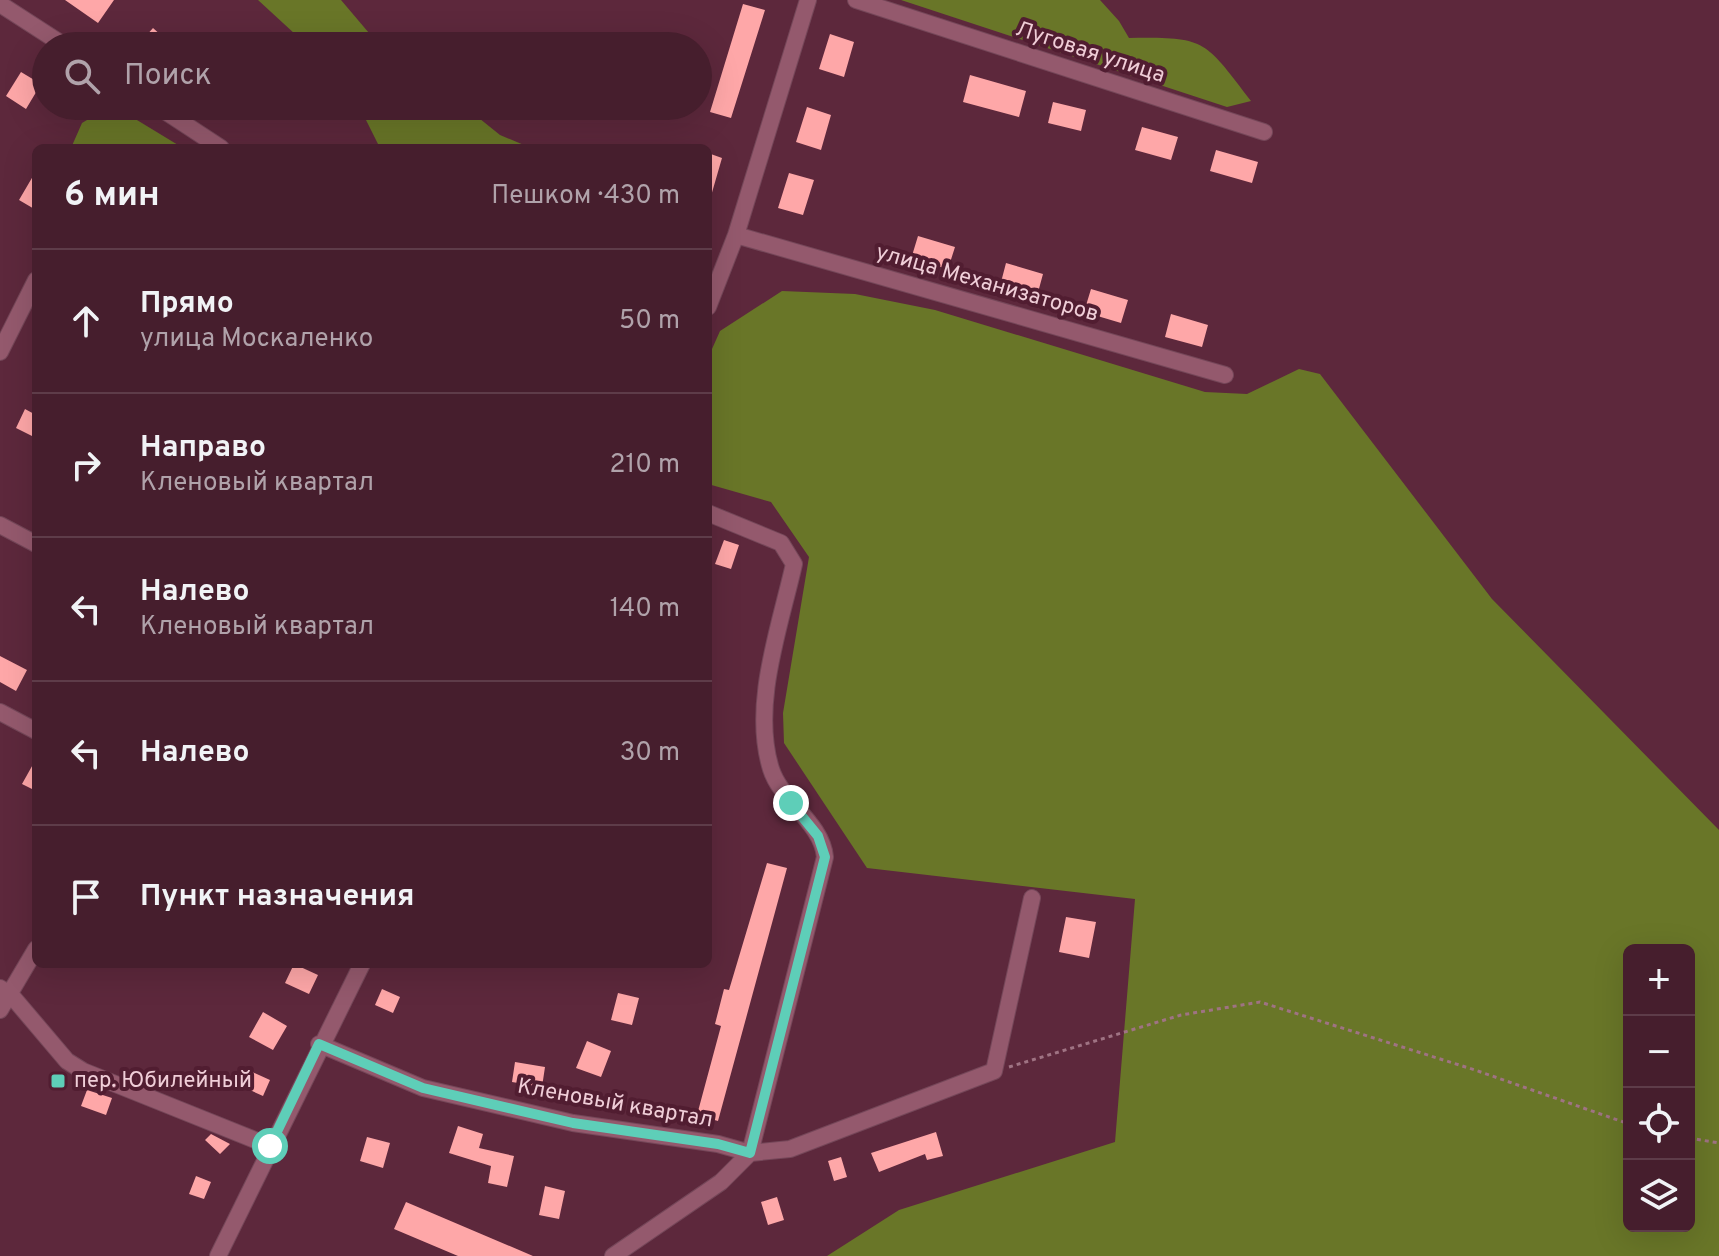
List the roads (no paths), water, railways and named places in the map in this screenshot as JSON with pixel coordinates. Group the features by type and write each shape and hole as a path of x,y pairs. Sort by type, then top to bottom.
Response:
{"street":[{"path":"712,297 736,235 808,0"},
{"name":"Луговая улица","path":"856,0 1264,132"},
{"path":"0,4 43,32"},
{"path":"178,120 215,144"},
{"name":"улица Механизаторов","path":"736,235 1225,375"},
{"path":"0,352 32,288"},
{"path":"613,1256 721,1182 750,1153 825,857 818,836 791,803 771,771 764,730 769,683 794,564 781,543 712,515"},
{"path":"0,525 32,542"},
{"path":"0,712 32,729"},
{"path":"750,1153 790,1149 994,1071 1032,898"},
{"path":"0,1010 6,991 32,955"},
{"path":"218,1256 319,1044 360,968"},
{"path":"6,991 67,1061 83,1071 270,1146"},
{"name":"Кленовый квартал","path":"319,1044 423,1088 573,1123 718,1144 750,1153"}],"place":[{"name":"пер. Юбилейный","path":"58,1081"}]}
